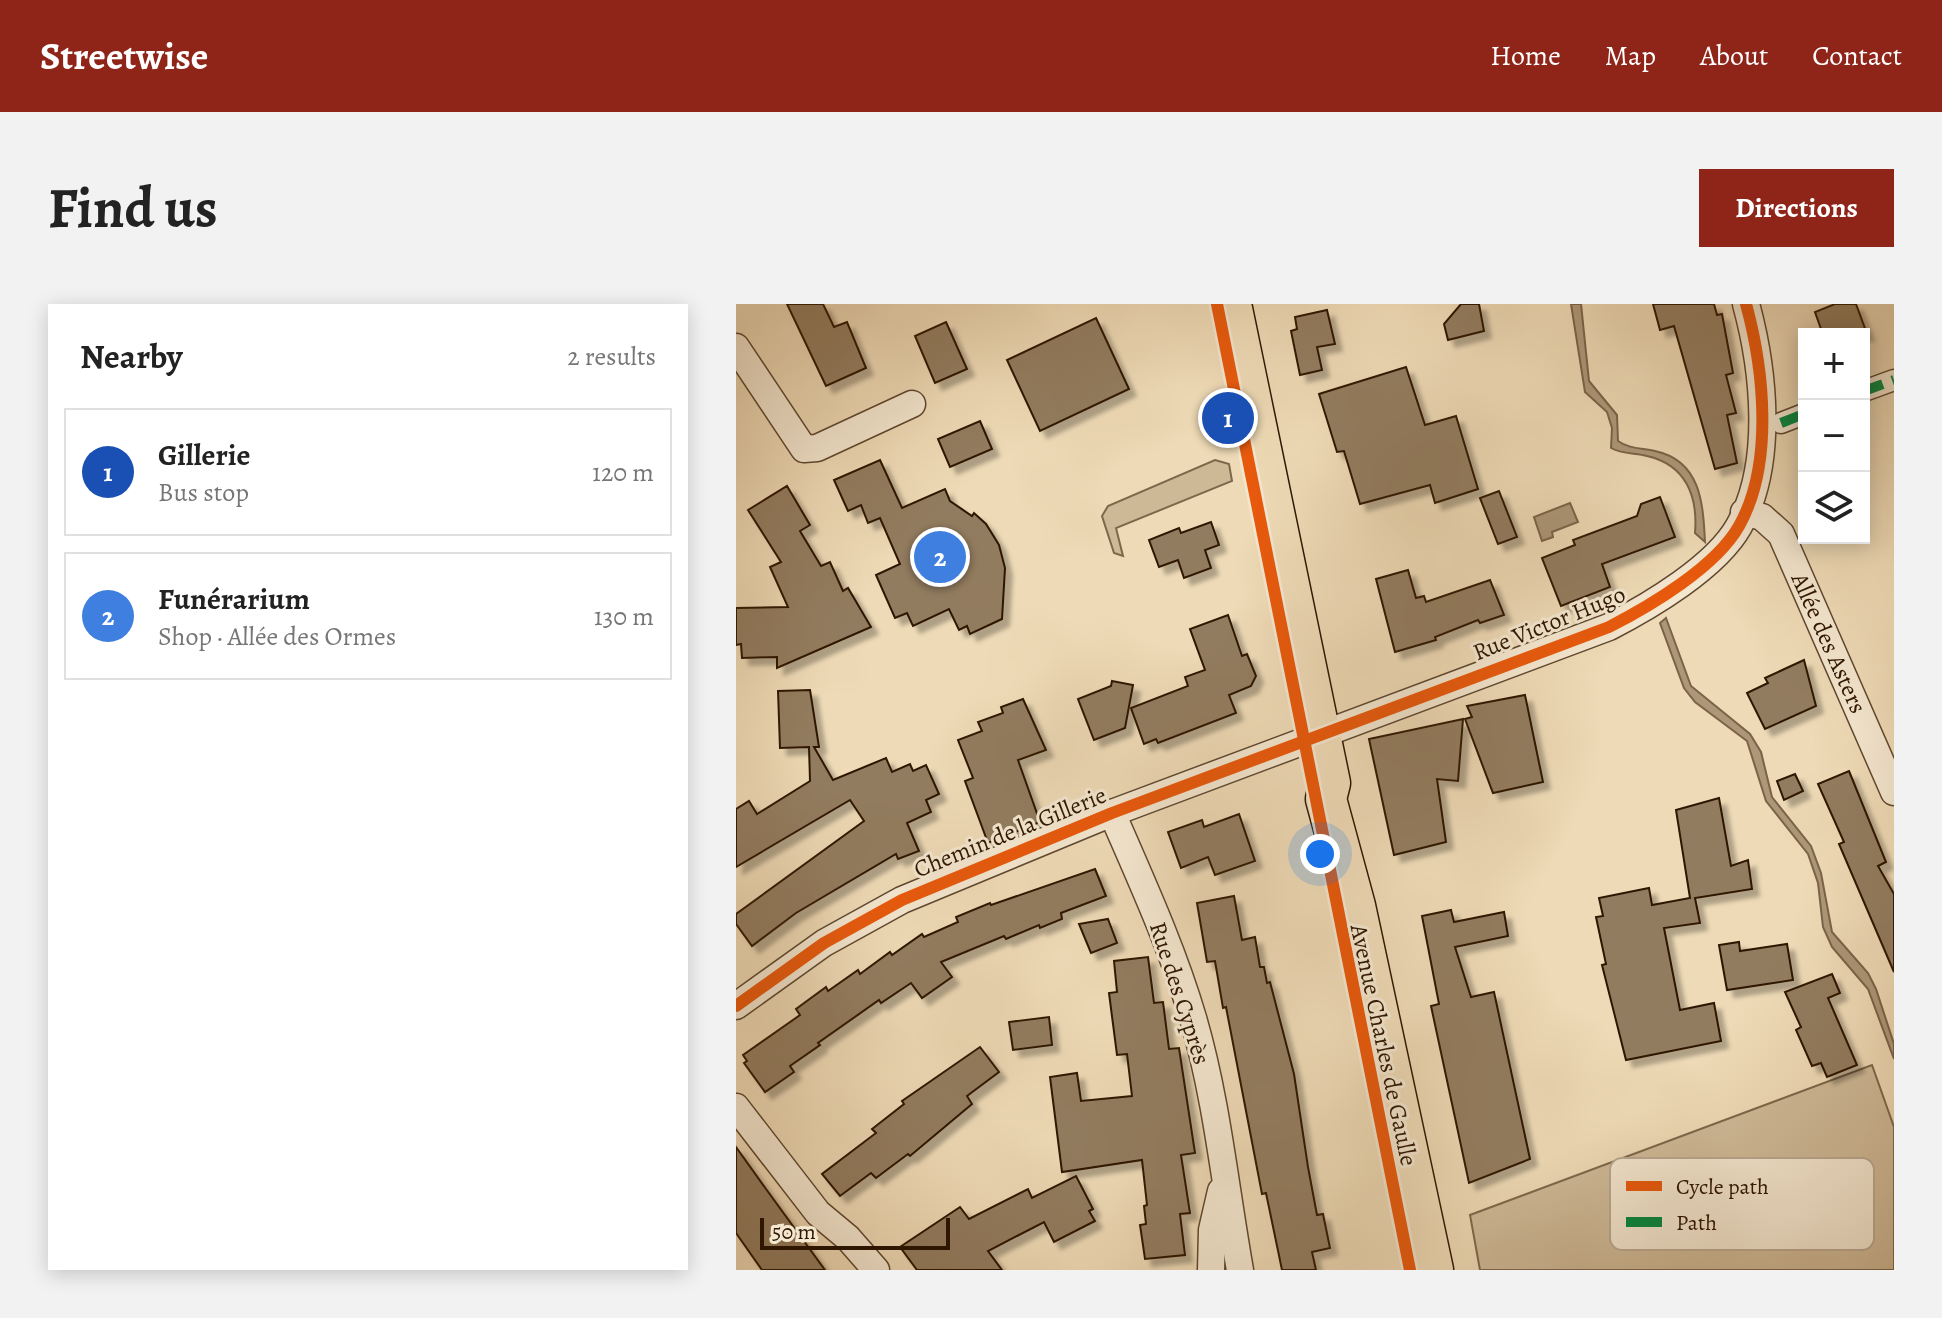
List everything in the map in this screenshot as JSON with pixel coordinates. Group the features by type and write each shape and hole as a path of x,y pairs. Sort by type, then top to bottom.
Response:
{"main road":[{"name":"Avenue Charles de Gaulle","path":"1231,304 1330,783 1326,799 1355,906 1433,1270"}],"street":[{"name":"Rue Victor Hugo","path":"1319,734 1609,627 1652,605 1716,552 1739,527 1759,458 1763,429 1760,370 1746,304"},
{"path":"736,347 804,449 817,448 912,404"},
{"path":"1870,389 1894,380"},
{"path":"1781,423 1798,416"},
{"name":"Allée des Asters","path":"1744,512 1762,517 1781,534 1894,792"},
{"name":"Chemin de la Gillerie","path":"736,1006 824,943 902,900 1112,813 1319,734"},
{"name":"Rue des Cyprès","path":"1112,813 1157,918 1192,1017 1223,1155 1224,1179 1240,1270"},
{"path":"736,1107 818,1213 848,1238 876,1270"},
{"name":"Rue des Cyprès","path":"1211,1270 1212,1230 1224,1179"}],"shaded area":[{"path":"1571,304 1581,304 1589,381 1617,415 1618,441 1670,456 1691,474 1703,513 1705,542 1695,533 1691,495 1680,475 1660,460 1611,448 1612,428 1607,412 1585,392"},
{"path":"1215,460 1229,464 1232,481 1116,528 1123,556 1114,553 1102,516 1108,506"},
{"path":"1570,503 1578,522 1552,532 1553,537 1542,541 1534,517"},
{"path":"1666,618 1691,686 1750,734 1761,752 1772,797 1811,846 1821,873 1832,932 1868,973 1876,989 1894,1044 1894,1059 1868,989 1832,947 1823,927 1818,883 1808,854 1766,801 1747,741 1695,702 1684,688 1660,623"},
{"path":"1872,1065 1894,1127 1894,1270 1480,1270 1470,1215 1610,1163 1610,1250 1874,1250 1874,1158 1623,1158"}],"building":[{"path":"787,304 823,304 834,327 847,322 866,368 826,386"},
{"path":"1461,304 1479,304 1484,331 1448,340 1444,324"},
{"path":"1653,304 1714,304 1717,315 1722,314 1733,373 1726,375 1736,413 1727,415 1737,463 1715,469 1674,326 1660,330"},
{"path":"1835,304 1856,304 1865,328 1821,328 1815,312"},
{"path":"1327,310 1335,344 1317,347 1322,370 1300,375 1291,331 1297,329 1295,317"},
{"path":"1096,318 1129,389 1040,431 1007,360"},
{"path":"946,322 967,369 935,383 915,336"},
{"path":"1406,367 1425,425 1456,416 1478,489 1435,503 1430,485 1360,504 1344,451 1337,452 1319,394"},
{"path":"980,421 992,449 950,467 938,439"},
{"path":"880,460 902,508 945,489 950,501 972,516 974,513 986,524 999,545 1005,568 1002,619 970,634 967,626 959,630 949,609 913,626 907,613 895,618 876,575 900,564 880,518 868,523 861,505 848,511 834,480"},
{"path":"787,486 810,525 800,531 821,566 830,562 843,591 848,588 871,627 777,668 777,657 742,658 741,644 736,645 736,608 788,607 770,567 781,562 748,510"},
{"path":"1499,491 1517,537 1498,544 1480,498"},
{"path":"1660,497 1675,537 1602,564 1610,587 1561,606 1542,558 1575,545 1573,540 1637,516 1641,504"},
{"path":"1211,522 1219,545 1205,550 1211,568 1184,578 1178,560 1159,567 1149,540 1179,528 1181,533"},
{"path":"1408,570 1416,598 1424,596 1426,602 1490,580 1504,615 1480,623 1478,620 1435,637 1436,640 1395,652 1376,579"},
{"path":"1228,615 1242,656 1247,654 1256,676 1251,686 1229,695 1236,713 1158,743 1156,739 1144,744 1131,708 1188,686 1185,677 1205,670 1190,629"},
{"path":"1804,660 1816,706 1765,729 1747,693 1768,683 1765,678"},
{"path":"1112,681 1133,685 1125,728 1094,740 1078,699 1111,686"},
{"path":"810,690 819,747 814,747 833,780 886,758 892,772 910,764 913,771 926,765 939,794 926,800 931,812 907,823 919,851 898,859 896,854 796,913 752,946 736,924 736,914 864,821 850,800 736,867 736,809 749,801 757,814 810,781 809,747 780,748 778,691"},
{"path":"1525,695 1543,782 1493,793 1465,719 1472,717 1467,706"},
{"path":"1023,699 1046,750 1018,760 1040,822 988,843 965,781 973,778 958,740 982,731 978,722 1003,713 1001,707"},
{"path":"1463,719 1458,781 1437,779 1446,842 1394,855 1369,739"},
{"path":"1849,771 1886,862 1878,866 1894,894 1894,972 1839,844 1844,842 1818,784"},
{"path":"1795,774 1803,791 1784,800 1777,781"},
{"path":"1719,798 1731,866 1748,860 1752,889 1695,898 1700,923 1664,928 1680,1010 1714,1003 1721,1041 1626,1060 1602,965 1606,964 1596,917 1603,916 1599,898 1649,888 1652,905 1690,898 1676,810"},
{"path":"1239,814 1255,861 1215,875 1208,857 1181,868 1168,832 1202,820 1204,827"},
{"path":"1095,869 1106,896 1061,913 1062,919 1040,928 1039,925 1006,939 1004,936 941,962 952,977 922,998 911,983 881,1003 879,1000 818,1043 820,1045 790,1066 794,1072 765,1092 744,1063 747,1061 743,1055 800,1015 796,1009 826,987 828,991 858,970 860,974 922,934 924,937 958,922 956,917"},
{"path":"1234,896 1242,940 1255,937 1260,967 1264,967 1267,983 1270,982 1294,1074 1317,1215 1323,1214 1330,1248 1312,1252 1316,1270 1282,1270 1266,1193 1262,1194 1215,961 1207,962 1197,903"},
{"path":"1451,910 1454,922 1504,912 1508,936 1455,947 1471,997 1494,992 1530,1159 1469,1183 1431,1006 1439,1004 1422,916"},
{"path":"1108,919 1117,943 1091,953 1079,924"},
{"path":"1739,942 1740,951 1787,944 1793,980 1727,990 1719,945"},
{"path":"1148,957 1154,1003 1163,1002 1169,1049 1179,1048 1195,1153 1181,1155 1190,1213 1180,1214 1185,1255 1145,1259 1140,1225 1146,1224 1144,1206 1147,1205 1142,1160 1062,1172 1050,1077 1077,1073 1081,1101 1132,1096 1127,1054 1117,1055 1109,993 1117,992 1114,961"},
{"path":"1832,974 1840,993 1828,998 1857,1065 1827,1077 1821,1063 1812,1066 1796,1030 1801,1027 1785,992"},
{"path":"1049,1017 1052,1045 1013,1050 1009,1022"},
{"path":"980,1047 999,1072 967,1096 972,1104 910,1156 908,1154 876,1178 871,1173 840,1196 822,1174 876,1133 872,1129 904,1104 902,1101"},
{"path":"736,1147 825,1270 762,1270 736,1233"},
{"path":"1076,1176 1093,1209 1089,1211 1095,1221 1054,1242 1044,1222 988,1251 1002,1270 917,1270 900,1247 960,1207 969,1219 1028,1189 1032,1198"}],"marked path":[{"path":"1870,389 1894,380"},
{"path":"1781,423 1798,416"}],"cycle path":[{"path":"1217,304 1410,1270"},
{"path":"736,1006 824,943 902,900 1112,813 1609,627 1681,584 1715,556 1739,526 1757,474 1761,446 1761,387 1746,304"}],"place":[{"name":"Gillerie","path":"1228,418"},
{"name":"Funérarium","path":"940,557"}]}
